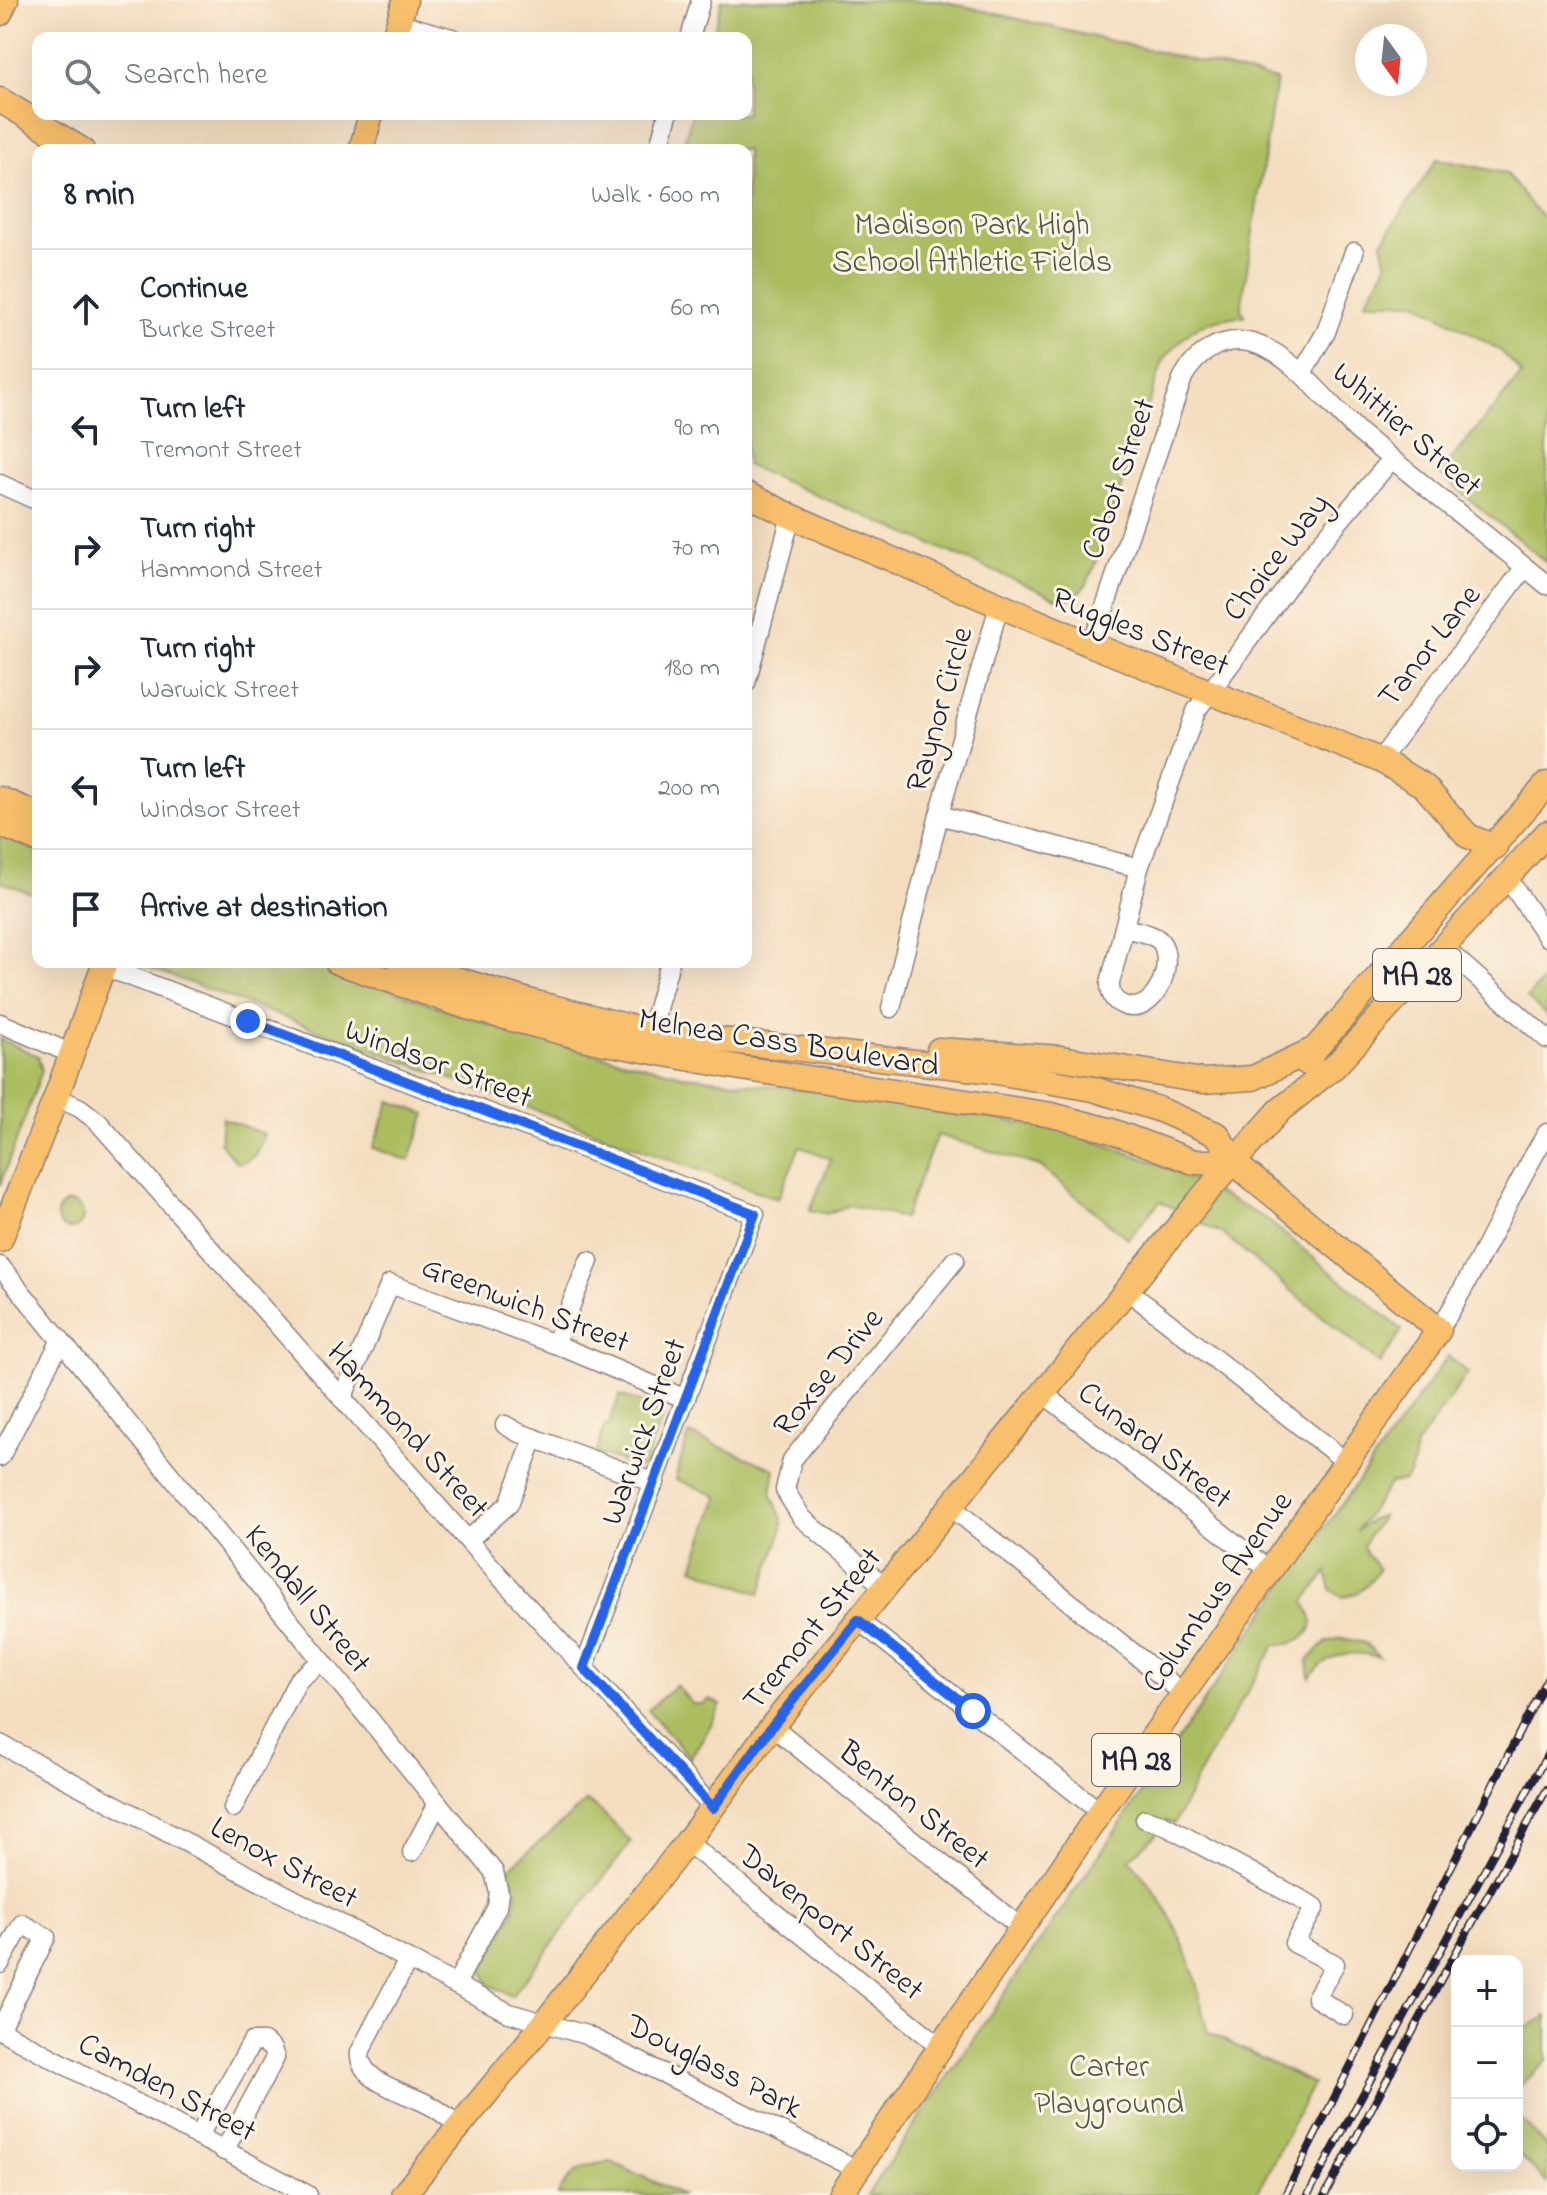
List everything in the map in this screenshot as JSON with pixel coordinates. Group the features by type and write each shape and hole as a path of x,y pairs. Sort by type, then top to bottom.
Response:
{"main road":[{"path":"0,100 32,120"},
{"path":"33,120 72,144"},
{"path":"363,144 369,120"},
{"name":"Ruggles Street","path":"752,497 1092,645 1380,760 1424,786 1468,836 1495,847"},
{"name":"Tremont Street","path":"1280,1110 1315,1049 1547,784"},
{"path":"0,799 32,812"},
{"path":"0,824 32,837"},
{"name":"Tremont Street","path":"403,2195 687,1842 772,1726 1233,1162 1280,1110 1335,1066 1547,833"},
{"path":"0,1240 103,968"},
{"name":"Melnea Cass Boulevard","path":"354,968 511,1020 648,1042 793,1049 985,1070 1093,1089 1158,1109 1218,1135 1233,1162 1439,1330"},
{"name":"Melnea Cass Boulevard","path":"420,968 648,1042 741,1068 1052,1115 1109,1130 1194,1162 1233,1162"},
{"path":"793,1049 831,1045 1021,1054 1216,1081 1253,1078 1315,1049"},
{"name":"Columbus Avenue","path":"840,2195 1100,1812 1439,1330"}],"street":[{"path":"692,32 701,0"},
{"path":"399,20 434,32"},
{"path":"660,144 666,120"},
{"path":"1302,373 1326,332 1354,252"},
{"name":"Whittier Street","path":"1219,344 1249,342 1263,347 1302,373 1347,421 1547,585"},
{"name":"Cabot Street","path":"1092,645 1183,377 1197,358 1219,344"},
{"name":"Choice Way","path":"1208,692 1313,552 1392,459"},
{"path":"0,484 32,498"},
{"path":"752,661 791,516"},
{"name":"Tanor Lane","path":"1380,760 1386,748 1525,567"},
{"name":"Raynor Circle","path":"999,606 939,815 1139,868"},
{"path":"1124,928 1139,868 1196,711 1208,692"},
{"path":"891,1008 939,815"},
{"path":"1507,877 1547,937"},
{"path":"1443,947 1547,1039"},
{"name":"Windsor Street","path":"114,968 755,1214"},
{"path":"648,1042 668,968"},
{"path":"0,1023 72,1054"},
{"name":"Hammond Street","path":"56,1097 80,1108 98,1122 468,1540 713,1808"},
{"name":"Columbus Avenue","path":"1439,1330 1469,1282 1514,1187 1547,1133"},
{"name":"Warwick Street","path":"584,1668 755,1214"},
{"name":"Roxse Drive","path":"885,1587 802,1518 785,1490 792,1460 955,1260"},
{"path":"555,1344 589,1261"},
{"name":"Kendall Street","path":"0,1266 494,1872 499,1893 493,1917 456,1984"},
{"name":"Greenwich Street","path":"342,1399 390,1284 555,1344 686,1399"},
{"path":"1127,1290 1345,1461"},
{"path":"0,1457 61,1340"},
{"name":"Cunard Street","path":"1044,1394 1269,1570"},
{"path":"505,1425 655,1483"},
{"path":"468,1540 509,1504 534,1438"},
{"path":"950,1506 1183,1693"},
{"path":"858,1620 1100,1812"},
{"path":"233,1808 298,1680 322,1661"},
{"name":"Benton Street","path":"772,1726 1021,1928"},
{"name":"Lenox Street","path":"0,1744 509,2013 545,2022"},
{"path":"412,1852 438,1803"},
{"path":"1145,1819 1162,1824 1315,1907 1294,1943 1335,1964 1316,1998 1344,2015"},
{"name":"Davenport Street","path":"687,1842 940,2046"},
{"path":"0,1964 22,1924 44,1933 45,1941 0,2030"},
{"path":"408,1960 360,2052 361,2067 369,2076 434,2107 459,2126"},
{"name":"Douglass Park","path":"545,2022 586,2035 856,2169"},
{"name":"Camden Street","path":"0,2030 308,2195"},
{"path":"198,2137 252,2042 264,2042 272,2049 275,2058 224,2151"}],"green space":[{"name":"Madison Park High School Athletic Fields","path":"722,0 938,0 1276,80 1241,309 1245,316 1198,327 1181,340 1163,361 1093,569 1076,595 1061,600 752,468 752,144 684,144 690,120 752,120 752,32 714,32"},
{"path":"1437,159 1506,173 1534,209 1547,220 1547,563 1439,474 1522,374 1501,351 1416,302 1365,302 1387,265 1382,242"},
{"path":"0,836 32,849 32,894 0,881"},
{"path":"149,968 330,968 519,1035 687,1076 877,1099 1063,1130 1163,1165 1265,1218 1402,1330 1380,1364 1223,1234 1160,1201 1128,1239 1040,1166 937,1135 904,1218 849,1205 827,1214 810,1210 831,1159 800,1146 778,1199"},
{"path":"1544,979 1547,983 1547,1016 1527,998"},
{"path":"0,1039 38,1056 42,1071 0,1185"},
{"path":"390,1101 426,1114 409,1161 373,1148"},
{"path":"222,1118 264,1134 252,1158 237,1163 220,1143"},
{"path":"70,1203 79,1207 83,1216 79,1225 70,1229 61,1225 57,1216 61,1207"},
{"name":"Carter Playground","path":"1448,1356 1468,1373 1415,1447 1409,1475 1403,1481 1390,1483 1356,1532 1372,1519 1382,1516 1363,1545 1379,1569 1359,1592 1341,1597 1331,1590 1327,1572 1305,1601 1313,1621 1308,1633 1294,1642 1275,1645 1206,1761 1174,1824 1165,1820 1157,1834 1129,1859 1160,1900 1184,1945 1208,2032 1313,2084 1256,2195 867,2195 1271,1603"},
{"path":"620,1395 661,1410 663,1415 644,1467 596,1453"},
{"path":"689,1434 775,1469 771,1493 782,1519 782,1530 760,1594 693,1568 718,1496 675,1479"},
{"path":"1341,1638 1365,1643 1379,1657 1340,1655 1324,1663 1310,1678 1308,1660 1327,1642"},
{"path":"676,1685 692,1704 702,1704 710,1699 721,1705 690,1758 648,1710"},
{"path":"587,1801 631,1842 512,1996 488,1984 483,1969 514,1912 517,1892 508,1869"},
{"path":"1547,2016 1547,2061 1523,2083 1523,2030"},
{"path":"1523,2121 1547,2147 1547,2183 1523,2158"},
{"path":"611,2162 683,2195 558,2195 579,2170 593,2164"}],"railway":[{"path":"1285,2195 1547,1678"},
{"path":"1308,2195 1547,1755"},
{"path":"1325,2195 1547,1789"}],"route":[{"path":"248,1021 755,1214 584,1668 713,1808 772,1726 858,1620 973,1711"}]}
